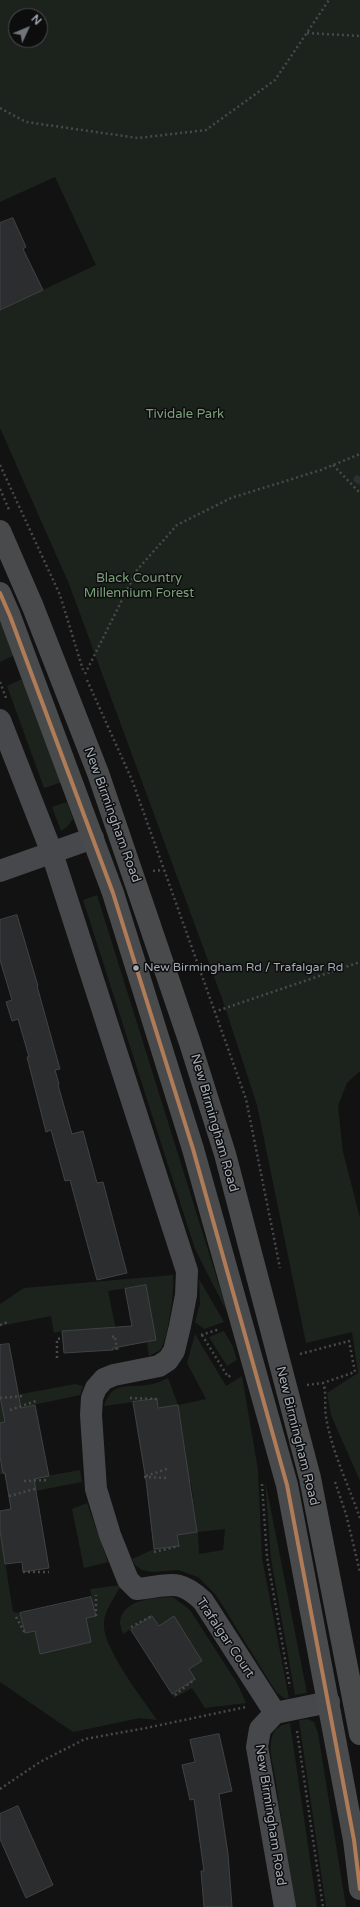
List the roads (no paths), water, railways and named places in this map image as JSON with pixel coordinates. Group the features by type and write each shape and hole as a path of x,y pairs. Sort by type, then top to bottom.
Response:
{"highway":[{"name":"New Birmingham Road","path":"0,531 33,607 98,773 190,1043 225,1154 310,1478 360,1734"},
{"name":"New Birmingham Road","path":"0,593 10,616 113,893 193,1149 287,1485 354,1840 360,1889"},
{"path":"93,838 118,830"}],"street":[{"path":"0,720 52,854"},
{"path":"0,871 52,854 93,838"},
{"name":"Trafalgar Court","path":"52,854 187,1271 186,1295 174,1351 168,1360 159,1366 114,1375 104,1379 96,1388 92,1398 91,1414 96,1489 110,1536 128,1580 137,1589 180,1585 193,1591 203,1601 279,1708"},
{"path":"279,1708 329,1702"},
{"name":"New Birmingham Road","path":"279,1708 260,1729 257,1747 285,1907"}],"place":[{"name":"New Birmingham Rd / Trafalgar Rd","path":"136,968"}],"park label":[{"name":"Tividale Park","path":"185,415"},
{"name":"Black Country Millennium Forest","path":"139,586"}]}
